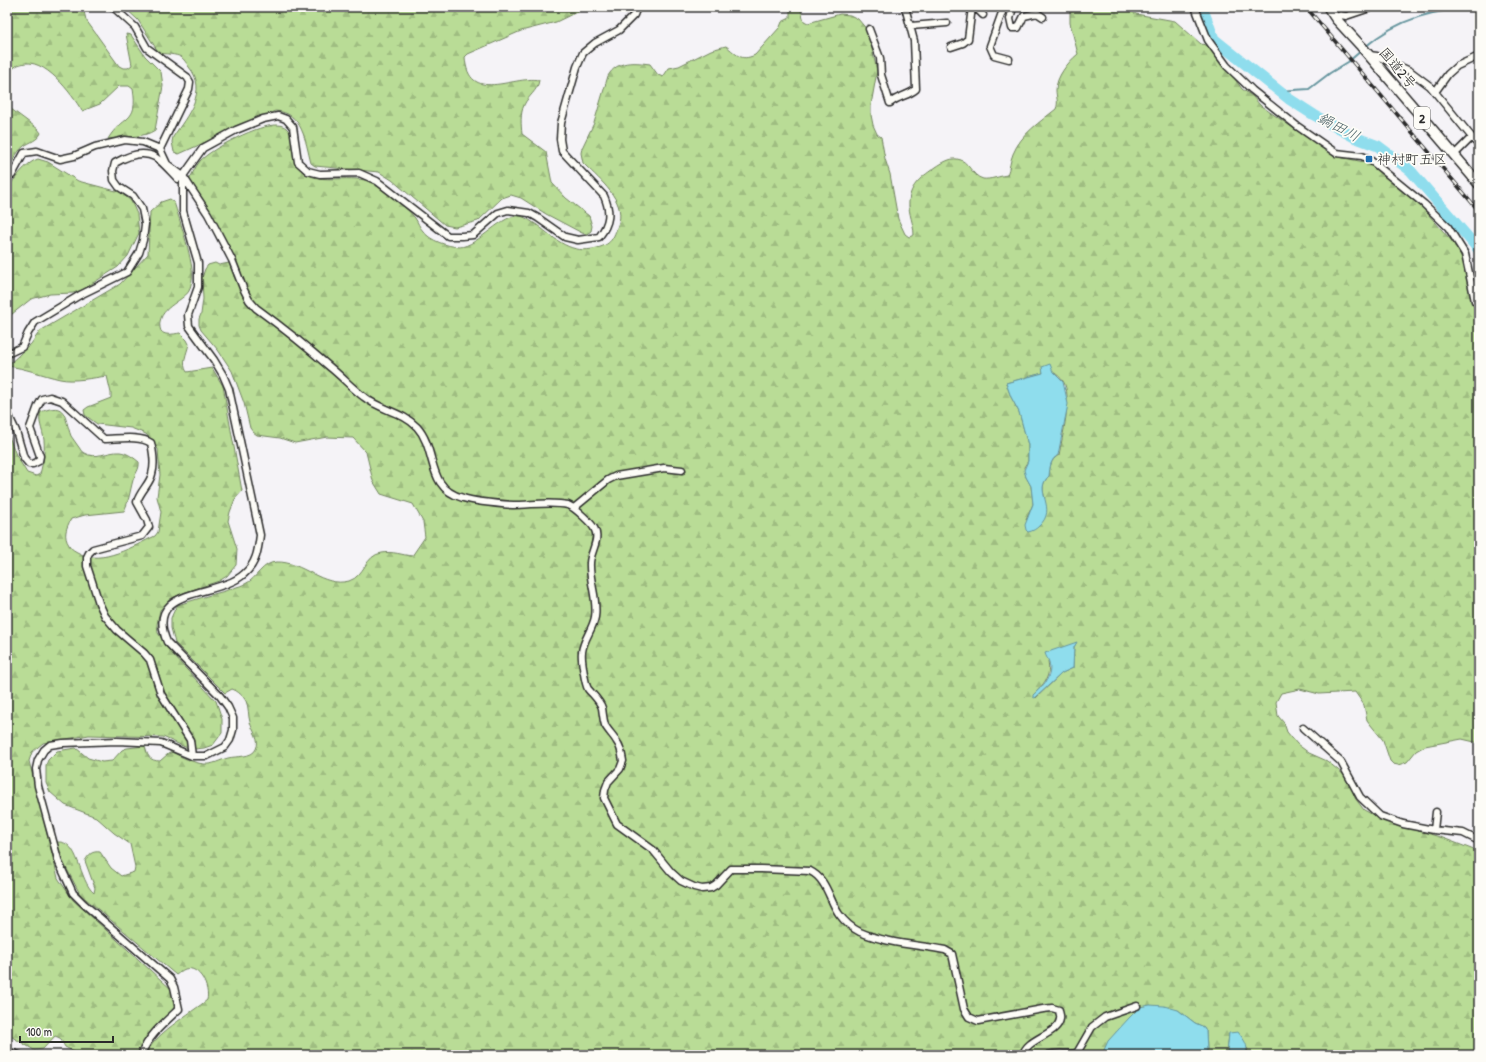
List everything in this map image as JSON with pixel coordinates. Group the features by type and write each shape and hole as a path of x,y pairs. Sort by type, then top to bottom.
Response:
{"highway":[{"name":"国道2号","path":"1328,7 1336,19 1479,184"}],"street":[{"path":"113,7 135,27 147,48 187,77 190,82 160,149"},
{"path":"7,354 22,347 35,322 80,295 127,272 139,253 145,224 142,208 134,196 120,187 114,180 113,172 116,163 126,156 141,154 155,157 178,179 183,176 203,148 236,130 278,116 286,119 293,127 298,162 308,171 320,174 359,173 377,181 448,236 473,234 498,213 508,210 529,213 566,236 578,240 599,237 608,220 608,205 604,196 562,151 560,139 561,123 577,66 583,53 595,43 619,30 634,15 637,7"},
{"path":"869,29 880,58 881,75 890,103 897,97 910,94 916,89 914,41 905,7"},
{"path":"951,47 963,43 968,39 972,7"},
{"path":"977,7 983,15"},
{"path":"1009,59 994,55 990,46 1004,7 1012,9 1010,19 1012,28 1018,28 1024,16 1037,13 1043,17"},
{"path":"1195,7 1208,40 1227,66 1252,90 1297,126 1336,153 1362,156 1368,159 1424,204 1448,227 1465,254 1475,301 1479,305"},
{"path":"1336,19 1340,15 1346,16 1373,7"},
{"path":"910,26 947,22"},
{"path":"1365,51 1410,71 1430,86 1479,146"},
{"path":"1435,92 1448,74 1457,66 1479,56"},
{"path":"1454,155 1472,137"},
{"path":"7,178 12,175 24,153 37,150 60,159 74,156 95,147 125,140 143,142 160,149 167,164 183,176 208,214 223,240 249,300 256,308 325,363 364,398 380,408 405,417 412,422 419,430 428,448 434,472 445,489 454,495 470,499 513,505 568,505 574,508 595,529 597,537 590,562 590,578 595,616 582,654 587,687 602,708 602,717 606,726 617,742 623,761 620,770 608,782 604,798 617,824 653,850 671,872 681,881 702,889 711,888 716,885 731,869 741,868 810,871 816,874 822,880 838,913 847,923 860,932 882,939 945,950 952,954 964,1009 969,1017 978,1021 1042,1009 1052,1008 1059,1010 1061,1018 1059,1023 1053,1029 1028,1046 1023,1055"},
{"path":"141,1055 144,1046 161,1026 179,1009 174,987 170,979 73,893 59,863 38,786 36,769 38,760 44,750 50,745 63,743 117,741 161,743 192,756 207,756 225,747 230,740 233,730 233,718 228,707 220,696 167,642 162,631 163,613 171,603 182,598 231,583 244,575 252,565 258,553 260,536 229,390 223,375 214,360 189,326 188,315 198,287 198,263 183,211 183,176"},
{"path":"7,412 16,431 24,458 29,464 39,461 40,456 30,428 38,406 42,400 50,397 62,401 104,439 123,438 147,440 151,443 153,453 152,475 139,494 137,502 147,520 149,527 142,536 93,549 87,558 87,566 98,603 105,616 117,630 150,660 161,694 190,740 192,756"},
{"path":"574,508 608,480 616,476 664,468 682,470"},
{"path":"1303,728 1341,762 1360,797 1380,816 1403,824 1434,830 1463,833 1479,841"},
{"path":"1434,830 1436,812"},
{"path":"1048,1055 1055,1053 1064,1055 1077,1053 1092,1027 1105,1017 1137,1006"},
{"path":"7,1051 19,1055"}],"green space":[{"path":"7,7 83,7 86,20 119,66 123,68 128,68 132,65 126,34 131,35 145,56 161,72 163,86 155,130 139,136 108,139 113,131 128,118 134,108 133,89 129,86 119,86 100,104 82,111 71,95 56,78 39,66 30,63 19,65 13,68 7,76"},
{"path":"124,7 587,7 556,22 521,31 468,54 465,57 468,72 474,80 483,84 493,85 539,80 537,87 523,108 521,120 522,134 546,152 552,183 566,198 589,216 592,226 591,231 587,234 582,233 546,214 521,198 511,195 502,198 478,221 455,227 445,225 392,180 379,172 315,166 311,163 304,137 297,122 292,116 275,111 179,154 174,152 172,142 173,137 194,103 197,85 195,76 181,57 159,53 138,20"},
{"path":"790,7 800,7 804,21 808,23 840,14 850,15 858,19 868,31 877,71 871,105 871,115 877,134 881,137 885,159 890,174 898,219 905,234 909,237 914,235 909,206 910,196 915,185 922,177 941,164 954,159 964,162 976,175 983,179 1007,175 1013,154 1021,140 1056,109 1056,90 1060,75 1070,61 1078,54 1070,23 1070,11 1082,7 1124,7 1136,14 1175,21 1201,44 1214,50 1242,89 1252,96 1261,106 1334,156 1369,163 1420,205 1457,247 1463,261 1471,295 1473,300 1479,306 1479,743 1462,739 1425,746 1416,751 1407,762 1398,765 1393,764 1390,761 1383,740 1367,720 1364,705 1355,692 1319,694 1300,689 1281,693 1276,702 1278,716 1284,723 1287,732 1297,744 1309,753 1327,761 1349,779 1355,798 1364,810 1381,819 1443,838 1479,852 1479,1055 1246,1055 1248,1049 1229,1034 1227,1055 1167,1055 1176,1052 1204,1054 1207,1050 1206,1031 1204,1027 1195,1023 1178,1010 1104,1050 1105,1055 147,1055 155,1040 172,1025 207,1000 208,995 203,978 195,970 190,969 184,969 176,975 80,894 60,856 57,842 65,843 70,847 75,854 89,887 94,893 95,888 85,861 88,856 93,853 100,852 111,868 121,876 134,872 135,867 130,844 114,833 96,817 65,805 50,792 46,783 46,765 48,760 57,751 76,748 88,758 102,762 112,761 122,750 127,748 145,746 149,757 156,761 160,761 172,752 183,758 207,764 251,754 256,749 257,742 256,735 250,722 248,706 245,699 238,692 232,689 225,693 175,643 171,628 171,618 178,605 243,585 249,582 267,565 277,562 295,566 330,581 349,581 359,575 368,561 376,555 390,552 412,556 425,537 423,522 413,504 381,494 373,481 366,452 353,438 327,437 295,443 280,438 257,435 250,428 244,403 232,371 218,350 201,330 199,325 203,299 202,278 205,269 208,265 215,263 219,265 229,263 231,258 188,182 200,161 215,150 237,138 259,128 277,125 284,127 289,132 292,138 297,163 301,170 306,174 323,179 361,179 378,185 410,212 426,235 439,242 459,247 466,246 506,219 514,216 521,216 537,225 558,241 572,248 588,250 597,248 610,242 616,231 620,214 615,198 604,184 583,163 581,153 594,123 608,76 612,71 616,67 626,63 650,64 658,75 663,77 669,68 679,66 711,50 726,46 739,56 746,58 750,57 755,55 780,27 782,22 790,18","holes":["1043,367 1056,374 1063,381 1067,396 1066,417 1059,455 1052,461 1049,476 1044,483 1043,492 1045,498 1026,520 1033,504 1031,486 1026,477 1024,467 1028,461 1028,445 1019,412 1006,383 1043,373","1076,643 1074,647 1073,668 1062,673 1036,698 1033,695 1046,680 1049,667 1048,661"]},
{"path":"7,106 38,129 41,133 36,139 24,146 19,151 7,173"},
{"path":"38,159 48,162 78,181 120,192 131,201 137,214 139,233 128,256 118,267 82,290 73,293 50,294 31,299 7,318 7,189 29,164"},
{"path":"170,199 174,202 186,242 191,264 192,280 189,291 186,295 166,310 162,315 160,328 165,334 180,333 187,340 189,344 184,366 187,372 212,368 223,386 242,491 235,499 228,521 237,549 236,565 227,576 219,581 170,599 160,610 157,624 158,633 173,655 216,701 222,719 222,733 213,745 195,749 185,747 163,737 89,735 43,743 32,752 29,761 58,878 73,900 172,990 175,1002 171,1014 137,1055 80,1055 65,1047 60,1038 55,1036 43,1049 34,1050 7,1034 7,431 16,455 27,473 36,476 40,474 44,453 44,440 40,415 41,412 56,408 63,413 71,436 81,451 93,456 120,452 133,457 139,462 139,467 133,480 124,511 85,515 71,519 66,532 67,542 73,550 88,556 107,556 128,549 155,536 158,532 161,512 157,497 160,475 158,449 146,434 131,428 97,424 85,415 84,410 88,407 111,398 107,376 65,380 7,366 31,344 40,331 120,284 148,254 150,212 161,202"}],"water":[{"path":"1050,364 1053,372 1063,382 1068,404 1058,455 1052,461 1049,476 1043,488 1047,513 1039,526 1028,532 1025,525 1033,504 1031,486 1024,470 1028,461 1028,445 1019,412 1006,383 1043,373 1042,367"},
{"path":"1077,642 1074,647 1073,668 1062,673 1035,698 1033,697 1033,695 1046,681 1050,672 1049,662 1045,653"},
{"path":"1150,1005 1164,1006 1178,1010 1195,1023 1204,1027 1206,1031 1207,1051 1203,1054 1176,1052 1167,1055 1105,1055 1104,1050 1108,1041 1140,1007"},
{"path":"1238,1032 1246,1045 1246,1055 1227,1055 1229,1033"}],"waterway":[{"name":"鍋田川","path":"1202,7 1214,39 1289,99 1354,137 1378,146 1410,170 1479,250"},
{"path":"1365,47 1390,29 1419,17 1449,10 1479,10"},
{"path":"1278,91 1309,89 1330,73 1348,62 1362,50"}],"railway":[{"path":"1306,7 1479,211"}],"place":[{"name":"神村町五区","path":"1369,159"}]}
